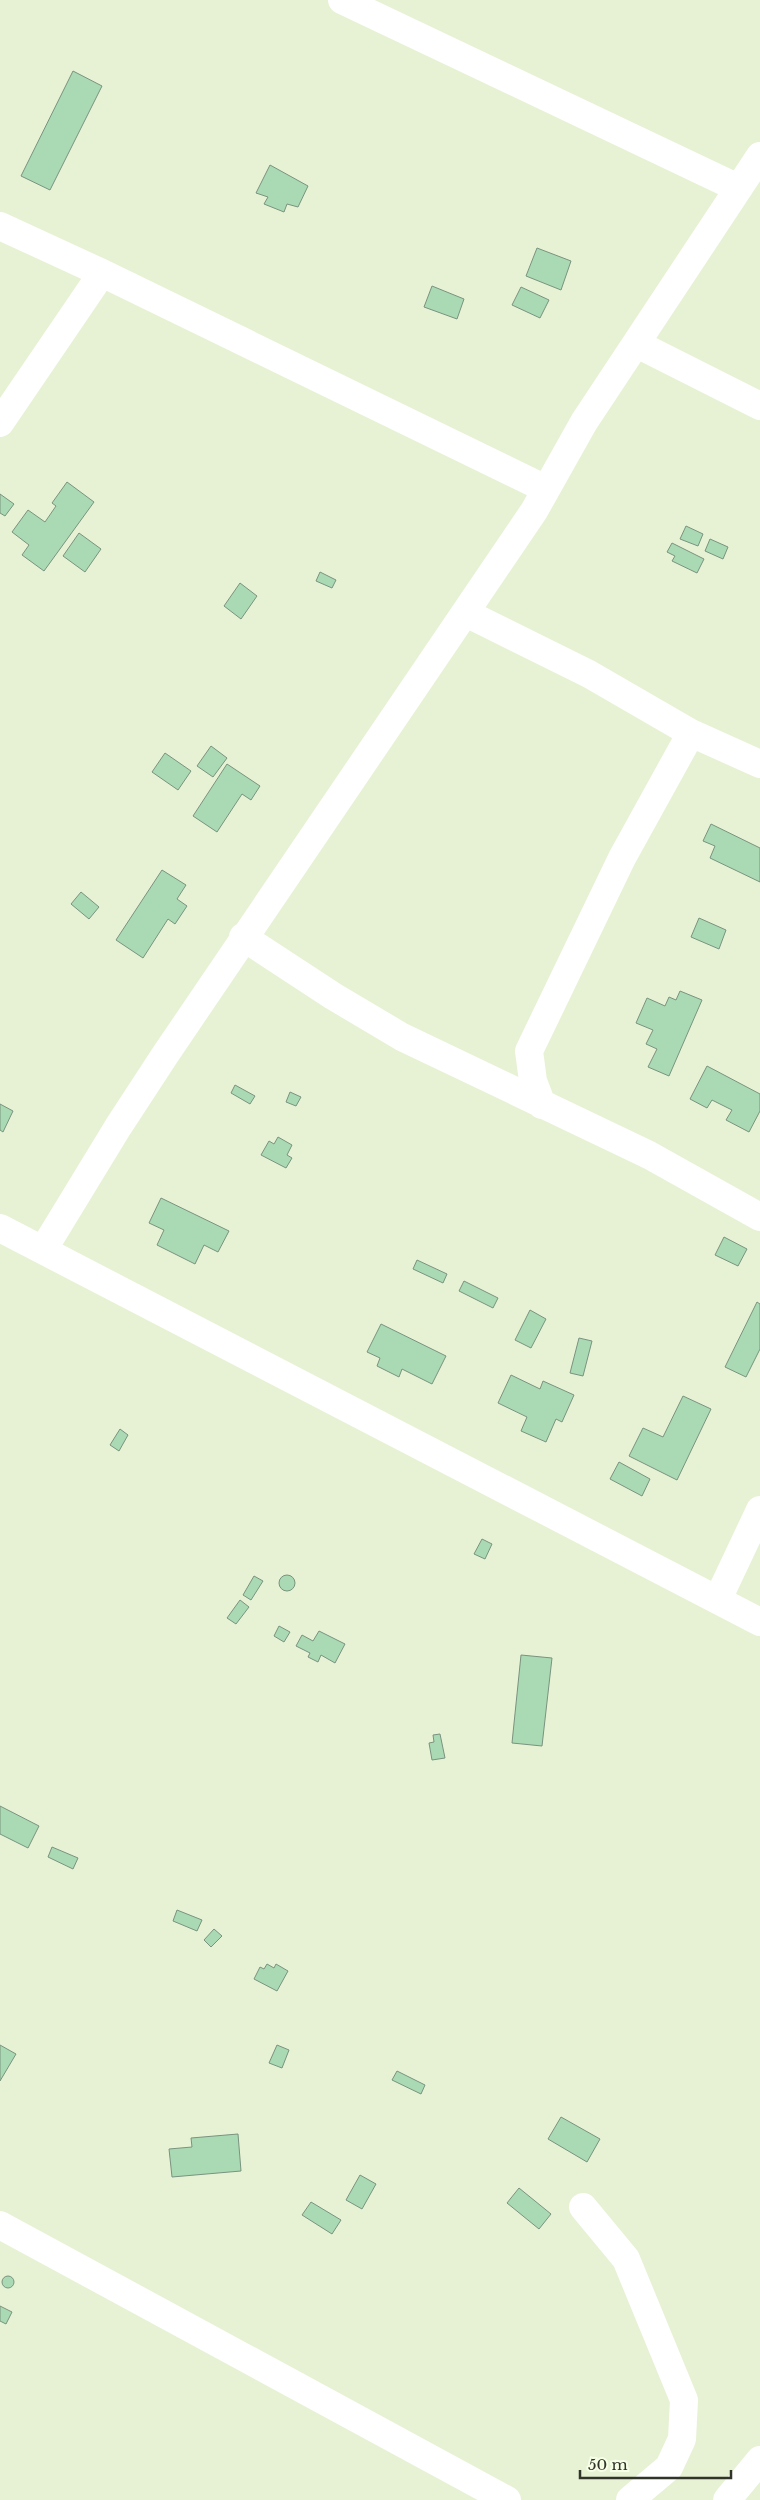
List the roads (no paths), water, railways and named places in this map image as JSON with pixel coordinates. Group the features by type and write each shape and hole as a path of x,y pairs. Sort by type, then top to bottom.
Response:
{"street":[{"path":"342,0 738,188"},
{"path":"43,1250 118,1127 243,937 534,511 584,422 760,156"},
{"path":"0,226 102,273 546,489"},
{"path":"0,422 102,273"},
{"path":"636,344 760,406"},
{"path":"466,613 589,674 691,733 760,764"},
{"path":"542,1105 532,1082 529,1051 622,858 691,733"},
{"path":"243,937 333,996 402,1037 649,1155 760,1217"},
{"path":"479,1075 512,1062 529,1051"},
{"path":"0,1228 760,1622"},
{"path":"718,1599 760,1510"},
{"path":"583,2208 626,2259 684,2400 682,2439 669,2467 630,2500"},
{"path":"0,2225 506,2500"},
{"path":"727,2500 760,2460"}]}
